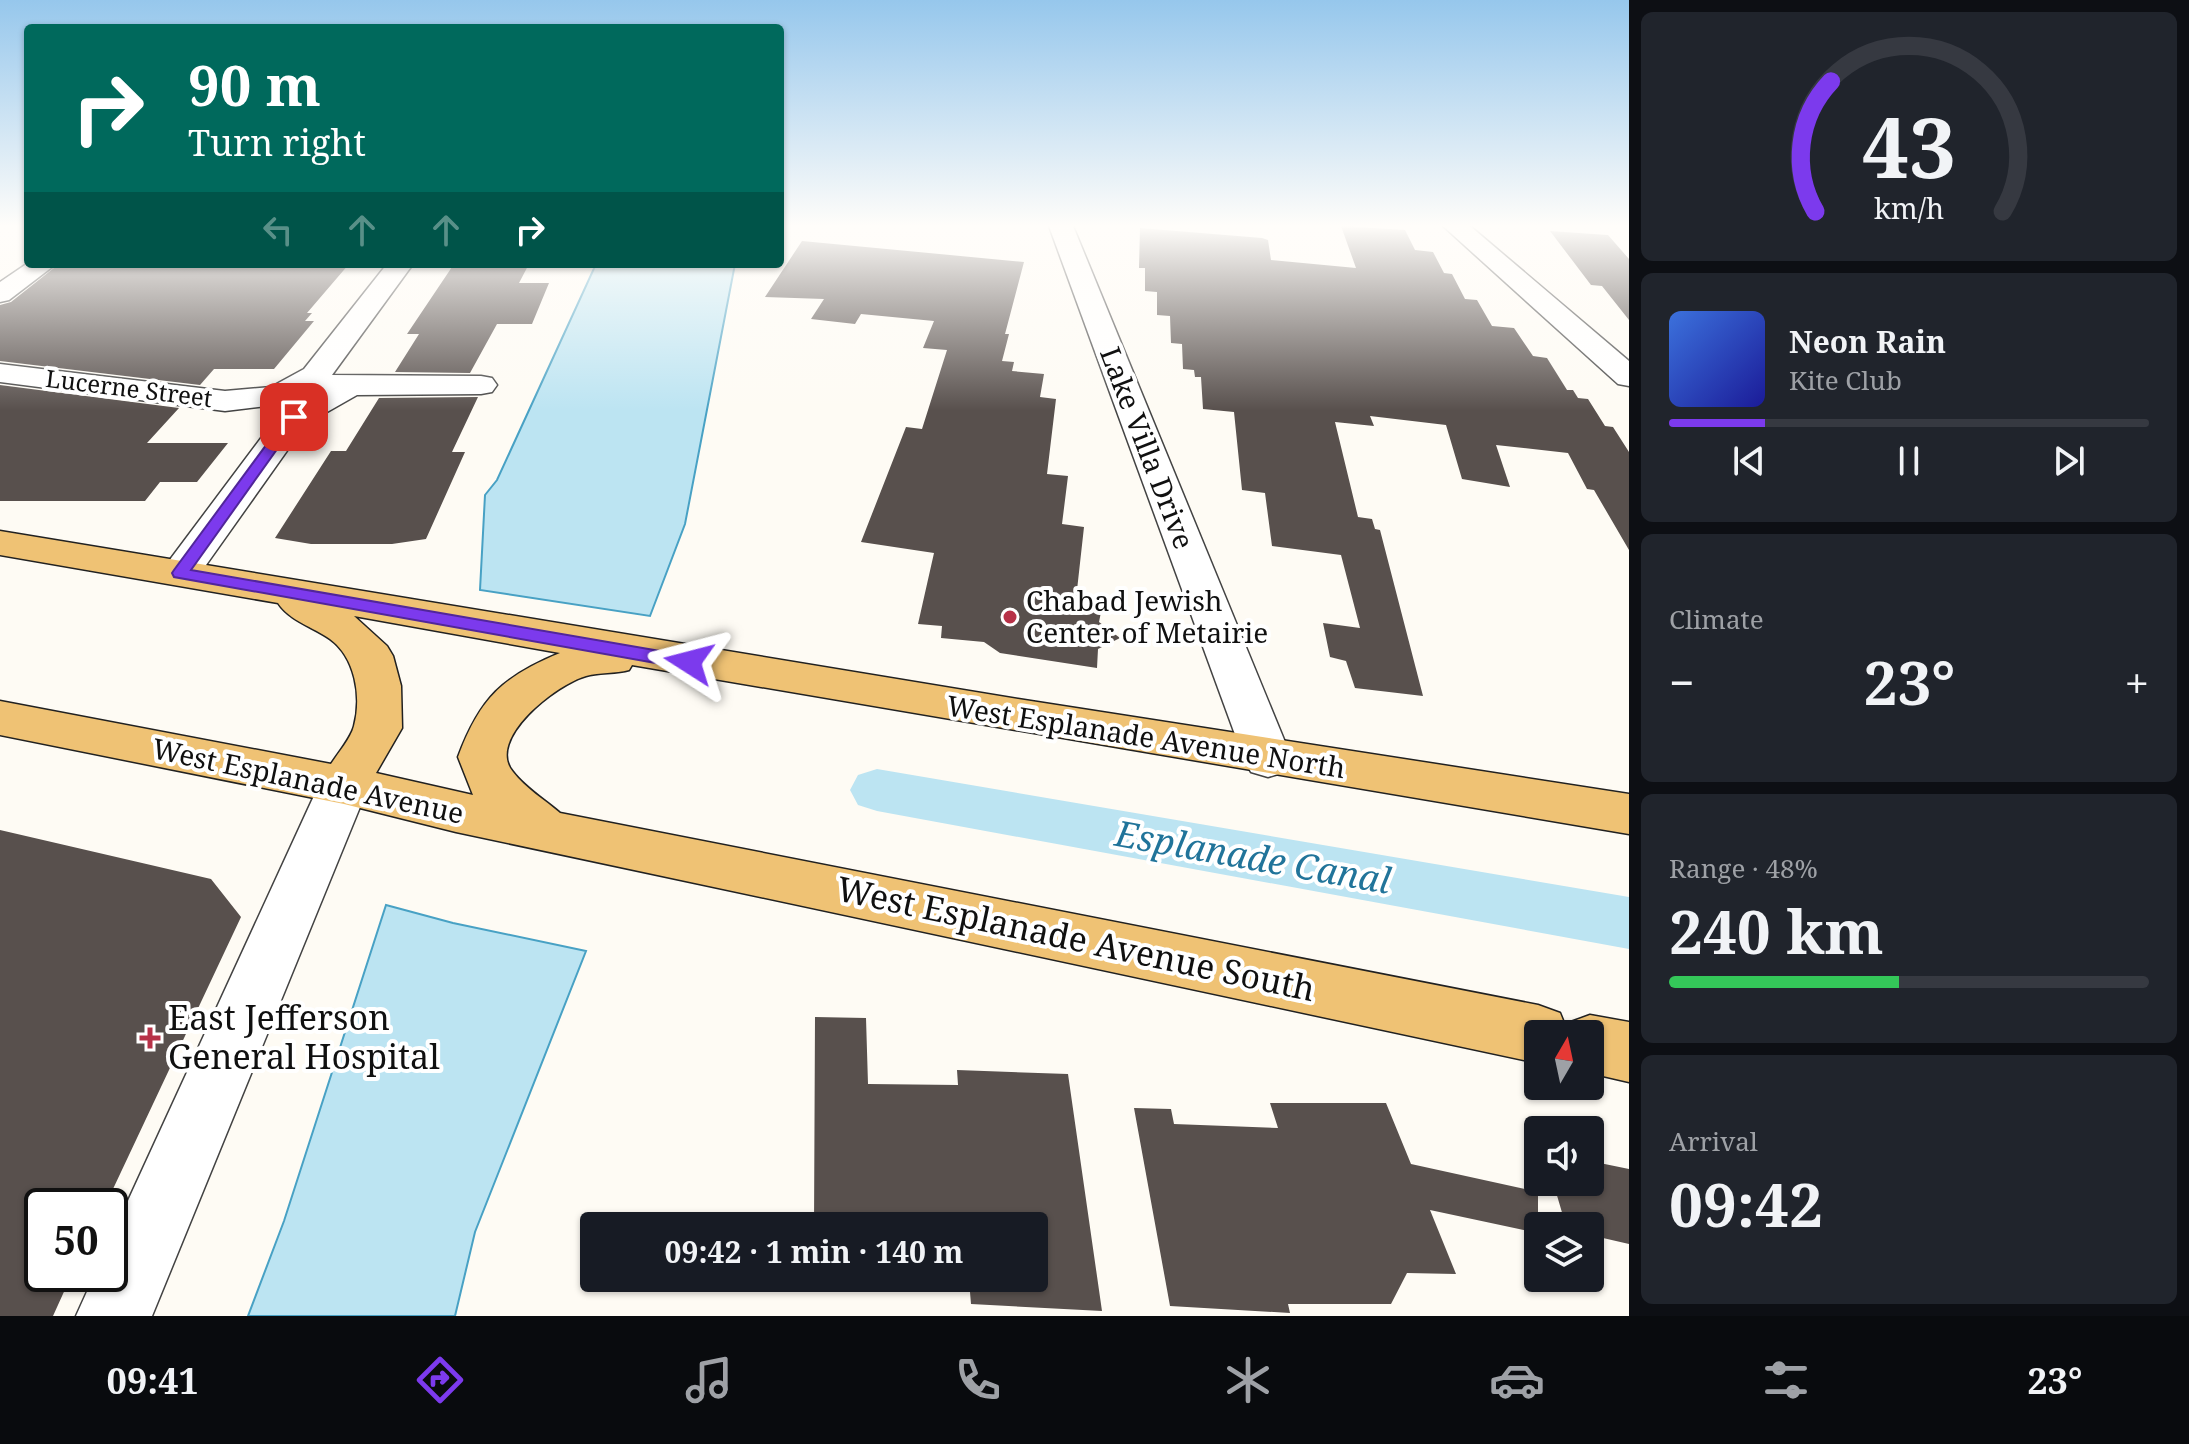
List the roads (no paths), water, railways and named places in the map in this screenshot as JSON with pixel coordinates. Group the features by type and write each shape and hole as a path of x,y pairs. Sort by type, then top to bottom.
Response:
{"main road":[{"path":"0,543 664,658"},
{"path":"276,589 347,631 371,656 378,686 378,728 344,785"},
{"name":"West Esplanade Avenue North","path":"664,658 1268,759 1629,814"},
{"path":"544,829 491,782 482,757 494,723 514,700 549,675 581,661 664,658"},
{"name":"West Esplanade Avenue","path":"0,718 344,785 615,843"},
{"name":"West Esplanade Avenue South","path":"615,843 1524,1031"},
{"path":"1604,1047 1629,1052"}],"street":[{"path":"307,382 315,376 382,287"},
{"name":"Lake Villa Drive","path":"1085,287 1268,759"},
{"path":"1526,287 1629,377"},
{"name":"Lucerne Street","path":"0,373 225,401 257,399 293,390 307,382"},
{"path":"307,382 351,386 481,385"},
{"path":"180,573 294,417 351,386"},
{"path":"114,1316 344,785"}],"water":[{"path":"585,287 730,287 685,524 650,616 480,590 485,495 497,480"},
{"path":"386,905 453,923 586,951 475,1232 455,1316 248,1316 284,1221"}],"waterway":[{"name":"Esplanade Canal","path":"877,790 1629,923"}],"place":[{"name":"Chabad Jewish Center of Metairie","path":"1010,617"},
{"name":"East Jefferson General Hospital","path":"150,1038"}]}
